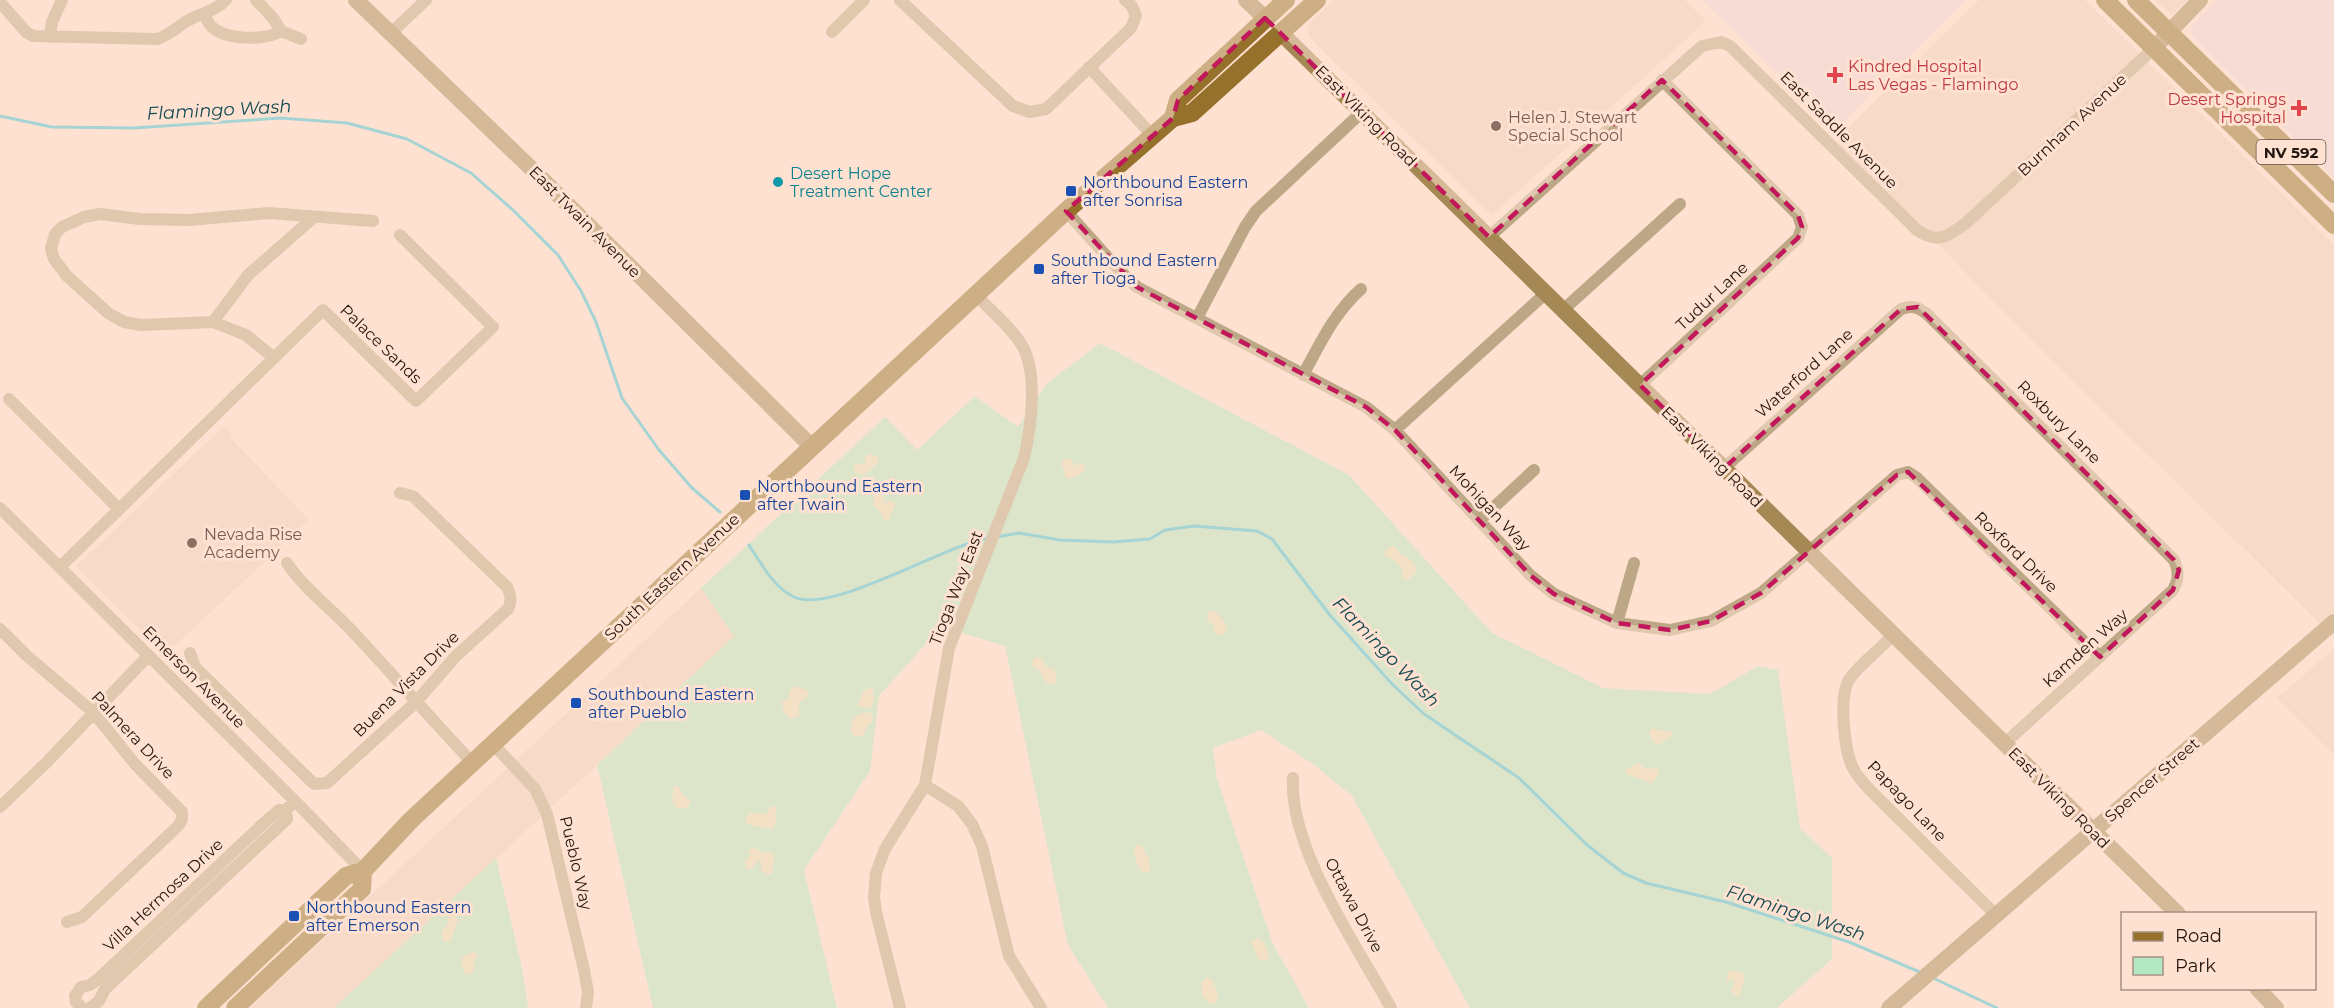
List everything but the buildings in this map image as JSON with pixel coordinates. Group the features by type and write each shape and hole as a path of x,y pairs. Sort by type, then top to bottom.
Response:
{"main road":[{"name":"South Eastern Avenue","path":"1173,118 1178,100 1286,0"},
{"name":"South Eastern Avenue","path":"206,1008 346,876 363,871 411,820 1066,211 1173,118 1192,113 1317,0"},
{"name":"NV 592","path":"2105,0 2334,225"},
{"name":"NV 592","path":"2136,0 2334,194"},
{"name":"South Eastern Avenue","path":"236,1008 362,889 363,871"}],"street":[{"path":"50,37 52,22 62,0"},
{"path":"0,2 26,32 33,36 157,39 169,35 189,20 217,9 226,0"},
{"path":"256,0 273,18 281,31 301,39"},
{"name":"East Twain Avenue","path":"356,0 537,174 812,447"},
{"path":"390,34 426,0"},
{"path":"832,32 864,0"},
{"path":"900,0 1012,106 1030,111 1046,109 1131,28 1136,16 1132,6 1125,0"},
{"name":"East Viking Road","path":"1246,0 2176,912"},
{"name":"Burnham Avenue","path":"1936,239 1947,236 1965,224 2154,48 2200,0"},
{"path":"204,14 212,27 234,37 271,37 281,31"},
{"name":"East Saddle Avenue","path":"1662,80 1702,46 1720,42 1730,46 1917,231 1936,239"},
{"path":"1089,67 1153,136"},
{"path":"1489,237 1662,80"},
{"name":"Tudur Lane","path":"1640,385 1798,238 1802,226 1798,215 1662,80"},
{"path":"1197,318 1245,227 1256,211 1362,112"},
{"path":"1563,310 1680,204"},
{"name":"Mohigan Way","path":"1066,211 1121,272 1137,286 1366,407 1395,430 1530,575 1554,594 1617,623 1670,630 1711,621 1761,593 1897,475 1908,472"},
{"path":"60,567 274,358 246,335 213,322 141,326 124,322 108,314 67,276 54,259 51,249 55,234 62,227 84,217 100,214 140,219 189,220 269,213 373,221"},
{"path":"213,322 248,275 313,218"},
{"name":"Palace Sands","path":"274,358 323,310 416,401 493,327 400,235"},
{"path":"1303,375 1332,321 1345,302 1361,289"},
{"path":"1395,430 1546,294"},
{"name":"Tioga Way East","path":"900,1008 876,912 874,897 876,873 885,849 925,785 949,648 1024,458 1030,429 1030,375 1024,349 1016,337 976,295"},
{"name":"Waterford Lane","path":"1724,468 1900,309 1909,306"},
{"name":"Roxbury Lane","path":"1909,306 1918,308 1927,314 2174,560 2178,570"},
{"path":"9,399 119,509"},
{"path":"1479,521 1534,471"},
{"name":"Roxford Drive","path":"1908,472 2100,657"},
{"name":"Buena Vista Drive","path":"190,653 195,668 314,784 327,783 415,703 456,656 508,609 511,603 507,587 413,496 400,493"},
{"name":"Emerson Avenue","path":"0,508 148,656 291,806 363,871"},
{"path":"286,563 295,575 353,632 415,703 473,763"},
{"path":"1617,623 1634,563"},
{"name":"Kamden Way","path":"2004,744 2173,590 2178,581 2178,570"},
{"name":"Spencer Street","path":"1889,1008 2334,622"},
{"name":"Palmera Drive","path":"0,629 26,655 93,712 135,764 175,802 182,812 183,819 179,825 82,917 67,922"},
{"name":"Papago Lane","path":"1893,635 1850,678 1844,689 1848,754 1854,770 1869,789 1996,915"},
{"path":"0,807 47,762 148,656"},
{"name":"Pueblo Way","path":"493,744 535,789 547,814 584,970 588,992 586,1008"},
{"name":"Ottawa Drive","path":"1293,778 1292,798 1297,819 1316,873 1391,1008"},
{"path":"925,785 958,807 972,824 982,846 1009,956 1041,1008"},
{"name":"Villa Hermosa Drive","path":"82,1008 76,1002 75,996 81,987 90,985 108,970 272,816 279,810 291,806"},
{"name":"Villa Hermosa Drive","path":"90,1008 99,1001 105,989 287,819 291,806"},
{"path":"2259,990 2276,1008"}],"highlighted area":[{"path":"1265,18 1489,237 1662,80 1798,215 1802,227 1798,238 1640,385 1724,468 1901,309 1918,307 2174,560 2179,570 2173,590 2100,657 1908,472 1897,475 1761,593 1711,621 1670,630 1617,623 1554,594 1530,575 1395,430 1366,407 1137,287 1066,211 1173,118 1178,100"}],"shaded area":[{"name":"Helen J. Stewart Special School","path":"1334,0 1685,0 1706,21 1492,215 1309,37 1307,30 1309,24"},
{"name":"Kindred Hospital Las Vegas - Flamingo","path":"1702,0 1966,0 1836,129"},
{"path":"1979,0 2085,0 2334,245 2334,637 2049,358 1836,140"},
{"path":"2155,0 2187,0 2173,15"},
{"name":"Desert Springs Hospital","path":"2217,0 2334,0 2334,178 2194,38 2191,26"},
{"name":"Nevada Rise Academy","path":"224,426 232,434 230,437 309,520 165,655 76,566"},
{"path":"701,588 734,636 597,765 334,1008 250,1008"},
{"path":"2334,649 2334,755 2277,698"}],"green space":[{"path":"1100,343 1349,475 1492,633 1603,688 1710,694 1758,666 1778,670 1800,828 1832,858 1832,959 1777,1008 1470,1008 1352,796 1313,764 1261,730 1213,748 1217,779 1273,944 1309,1008 1108,1008 1068,945 1005,646 941,627 879,696 870,771 804,870 837,1008 653,1008 597,765 734,636 701,588 885,417 917,450 975,396 1018,427 1046,384"},
{"path":"496,858 521,963 527,1008 334,1008"}],"sand":[{"path":"870,453 878,458 878,463 864,475 858,474 853,466 856,463 864,465 866,456"},
{"path":"1068,458 1074,467 1080,462 1086,466 1082,473 1070,479 1066,478 1062,464 1063,460"},
{"path":"877,493 884,497 885,504 889,501 895,505 889,520 885,521 873,505 874,496"},
{"path":"1392,546 1415,564 1417,571 1409,580 1402,579 1403,570 1395,561 1385,556 1385,551"},
{"path":"1210,611 1215,611 1227,625 1228,628 1222,635 1214,632 1214,627 1207,619"},
{"path":"1035,657 1041,658 1045,666 1055,670 1057,680 1054,684 1047,684 1039,670 1031,665"},
{"path":"797,686 808,691 809,696 799,702 799,716 791,719 784,713 782,702 789,698 789,691"},
{"path":"873,689 872,708 859,707 858,703 863,691"},
{"path":"868,712 872,714 873,721 863,736 855,737 851,733 852,721 860,714"},
{"path":"1650,730 1672,732 1672,736 1658,745 1649,734"},
{"path":"1639,763 1647,769 1659,770 1652,784 1625,773 1626,769"},
{"path":"677,785 683,796 690,800 690,805 683,809 677,808 672,800 674,786"},
{"path":"775,806 777,822 772,829 746,824 745,819 750,812 766,815 770,807"},
{"path":"1138,845 1142,846 1149,859 1150,869 1147,873 1141,871 1136,862 1134,848"},
{"path":"755,848 763,853 771,852 774,855 772,874 768,875 761,870 761,860 757,861 752,869 746,869 745,861 750,856 748,853 750,849"},
{"path":"454,914 458,920 450,942 443,941 441,932 447,926 449,915"},
{"path":"1258,938 1269,953 1269,958 1264,961 1259,960 1251,942"},
{"path":"474,952 478,955 474,970 471,974 467,974 463,970 461,959"},
{"path":"1732,970 1743,973 1745,978 1740,994 1736,997 1731,992 1734,980 1726,981 1728,973"},
{"path":"1207,977 1211,979 1217,991 1216,1003 1211,1004 1202,996 1201,983"}],"waterway":[{"name":"Flamingo Wash","path":"0,116 52,127 134,128 280,118 347,123 407,139 471,173 514,211 558,255 581,291 596,322 622,398 659,450 692,488 720,512"},
{"name":"Flamingo Wash","path":"996,537 1019,533 1060,540 1113,542 1150,539 1165,530 1194,526 1257,531 1272,539 1329,614 1392,684 1424,714 1519,778 1586,844 1623,873 1646,883 1726,902 1849,942 1922,973"},
{"name":"Flamingo Wash","path":"749,545 768,574 780,587 794,597 811,600 861,588 946,552 990,538"},
{"name":"Flamingo Wash","path":"1933,978 1997,1008"}],"place":[{"name":"Kindred Hospital Las Vegas - Flamingo","path":"1835,75"},
{"name":"Desert Springs Hospital","path":"2299,108"},
{"name":"Helen J. Stewart Special School","path":"1496,126"},
{"name":"Desert Hope Treatment Center","path":"778,182"},
{"name":"Northbound Eastern after Sonrisa","path":"1071,191"},
{"name":"Southbound Eastern after Tioga","path":"1039,269"},
{"name":"Northbound Eastern after Twain","path":"745,495"},
{"name":"Nevada Rise Academy","path":"192,543"},
{"name":"Southbound Eastern after Pueblo","path":"576,703"},
{"name":"Northbound Eastern after Emerson","path":"294,916"}]}
